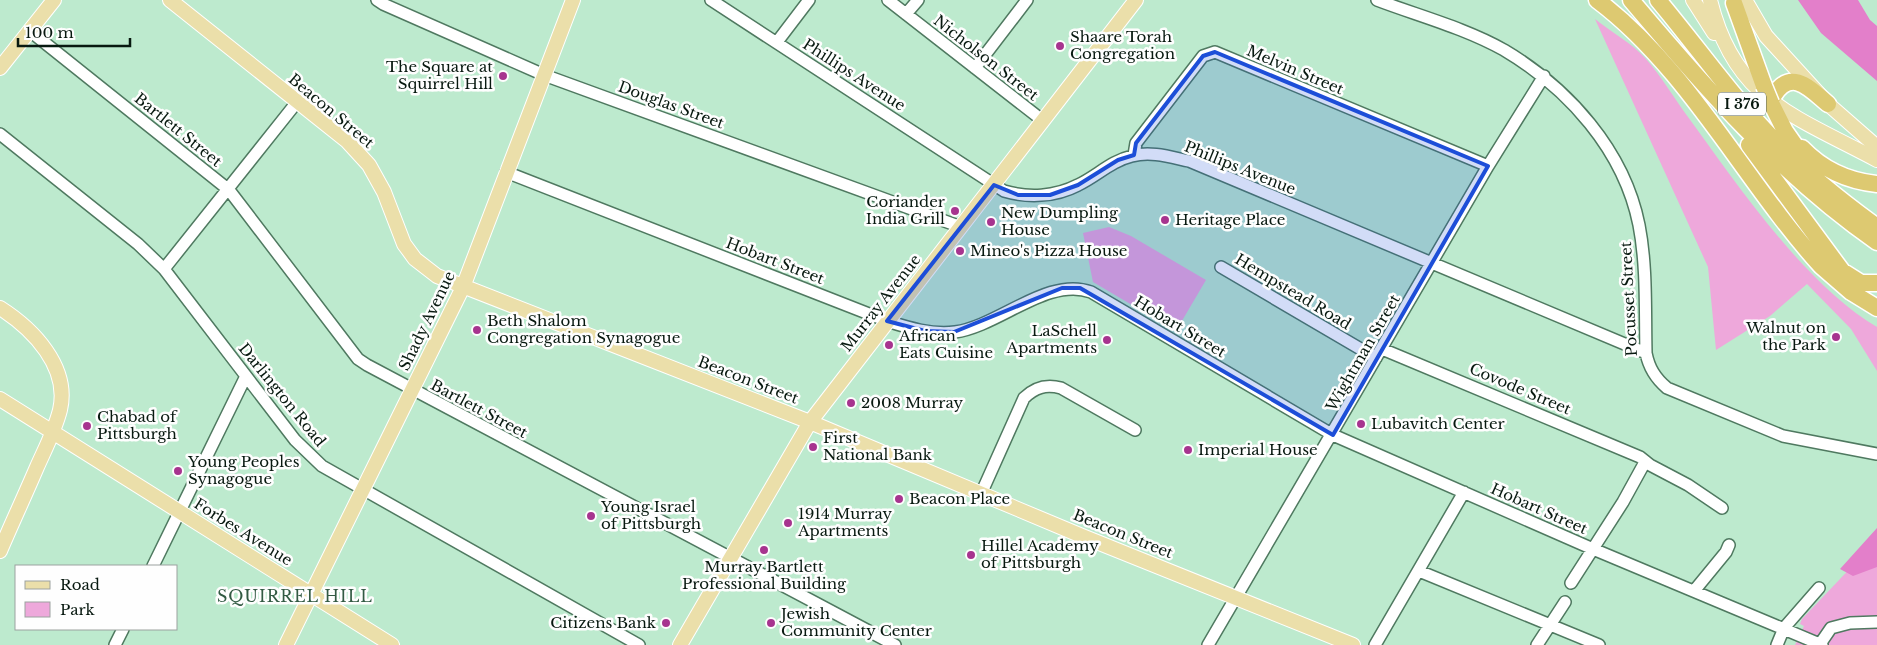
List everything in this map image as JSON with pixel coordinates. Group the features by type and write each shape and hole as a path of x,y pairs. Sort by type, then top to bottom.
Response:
{"highway":[{"path":"1597,0 1630,28 1665,65 1821,266 1851,292 1877,308"},
{"name":"I 376","path":"1631,0 1710,93 1788,171 1877,242"},
{"name":"I 376","path":"1658,0 1761,126 1796,162 1837,197 1877,227"},
{"path":"1737,1 1784,130 1810,166 1837,197"},
{"path":"1770,95 1783,84 1796,82 1804,85 1828,104"},
{"path":"1710,93 1842,271 1861,283 1877,283"},
{"path":"1784,130 1826,168 1854,181 1877,184"}],"main road":[{"path":"0,68 54,0"},
{"name":"Beacon Street","path":"170,0 346,141 369,165 384,192 404,244 415,259 437,276 810,422 981,494 1353,645"},
{"name":"Shady Avenue","path":"286,645 463,287 573,0"},
{"name":"Murray Avenue","path":"680,645 810,422 1136,0"},
{"path":"1693,0 1750,83 1774,104 1877,160"},
{"path":"1710,0 1717,28 1727,51"},
{"path":"1737,1 1754,32 1795,65 1828,104 1877,147"},
{"path":"0,308 29,330 46,349 57,368 61,389 60,409 53,432 0,551"},
{"name":"Forbes Avenue","path":"0,398 392,645"}],"street":[{"name":"Douglas Street","path":"377,0 382,4 544,76 960,227"},
{"name":"Phillips Avenue","path":"711,0 994,185 1018,195 1050,194 1078,185 1118,160 1134,155 1163,155 1189,161 1646,353"},
{"path":"777,42 810,0"},
{"name":"Nicholson Street","path":"888,0 1042,120"},
{"path":"906,14 918,0"},
{"path":"975,68 1027,0"},
{"name":"Pocusset Street","path":"1377,0 1474,36 1502,50 1544,76 1574,105 1597,132 1628,188 1639,223 1644,258 1646,353 1649,366 1658,380 1667,388 1783,436 1877,454"},
{"name":"Bartlett Street","path":"30,30 229,190 358,359 411,391 895,645"},
{"name":"Melvin Street","path":"1134,155 1136,143 1203,56 1214,52 1488,166"},
{"name":"Wightman Street","path":"1208,645 1333,435 1488,166 1544,76"},
{"path":"164,269 229,190 297,102"},
{"name":"Darlington Road","path":"0,134 138,244 164,269 295,440 322,466 639,645"},
{"name":"Hobart Street","path":"506,172 887,321 925,331 954,332 975,327 1062,288 1080,288 1091,292 1333,435 1593,549 1821,645"},
{"name":"Hempstead Road","path":"1221,267 1379,354"},
{"name":"Covode Street","path":"1379,354 1554,419 1640,457 1645,462 1688,485 1722,508"},
{"path":"154,565 246,376"},
{"path":"981,494 1024,398 1034,389 1051,386 1061,388 1135,430"},
{"path":"1571,583 1623,502 1645,462"},
{"path":"1374,645 1464,492"},
{"path":"1694,591 1726,552 1729,545"},
{"path":"1418,571 1599,645"},
{"path":"1777,645 1784,628 1819,588"},
{"path":"1537,645 1565,602"},
{"path":"1821,645 1831,628 1850,623 1877,622"},
{"path":"115,645 122,630"}],"highlighted area":[{"path":"1215,52 1488,166 1333,435 1080,288 1062,288 954,332 925,331 887,321 994,185 1018,195 1050,195 1078,185 1118,160 1134,155 1136,143 1203,56"}],"green space":[{"path":"1595,19 1646,59 1750,202 1798,260 1850,309 1877,327 1877,371 1851,329 1807,284 1770,316 1716,350 1708,267"},
{"path":"1109,227 1131,236 1206,280 1176,331 1093,282 1083,233"},
{"path":"1877,540 1877,645 1795,645 1804,626 1800,624 1802,619"}],"shaded area":[{"path":"1798,0 1858,0 1870,20 1877,26 1877,81 1821,33"},
{"path":"1877,528 1877,567 1853,576 1840,569"}],"place":[{"name":"Shaare Torah Congregation","path":"1060,46"},
{"name":"The Square at Squirrel Hill","path":"503,76"},
{"name":"Coriander India Grill","path":"955,211"},
{"name":"Heritage Place","path":"1165,220"},
{"name":"New Dumpling House","path":"991,222"},
{"name":"Mineo's Pizza House","path":"960,251"},
{"name":"Beth Shalom Congregation Synagogue","path":"477,330"},
{"name":"Walnut on the Park","path":"1836,337"},
{"name":"LaSchell Apartments","path":"1107,340"},
{"name":"African Eats Cuisine","path":"889,345"},
{"name":"2008 Murray","path":"851,403"},
{"name":"Lubavitch Center","path":"1361,424"},
{"name":"Chabad of Pittsburgh","path":"87,426"},
{"name":"First National Bank","path":"813,447"},
{"name":"Imperial House","path":"1188,450"},
{"name":"Young Peoples Synagogue","path":"178,471"},
{"name":"Beacon Place","path":"899,499"},
{"name":"Young Israel of Pittsburgh","path":"591,516"},
{"name":"1914 Murray Apartments","path":"788,523"},
{"name":"Murray Bartlett Professional Building","path":"764,550"},
{"name":"Hillel Academy of Pittsburgh","path":"971,555"},
{"name":"Citizens Bank","path":"666,623"},
{"name":"Jewish Community Center","path":"771,623"}],"district":[{"name":"SQUIRREL HILL","path":"295,596"}]}
